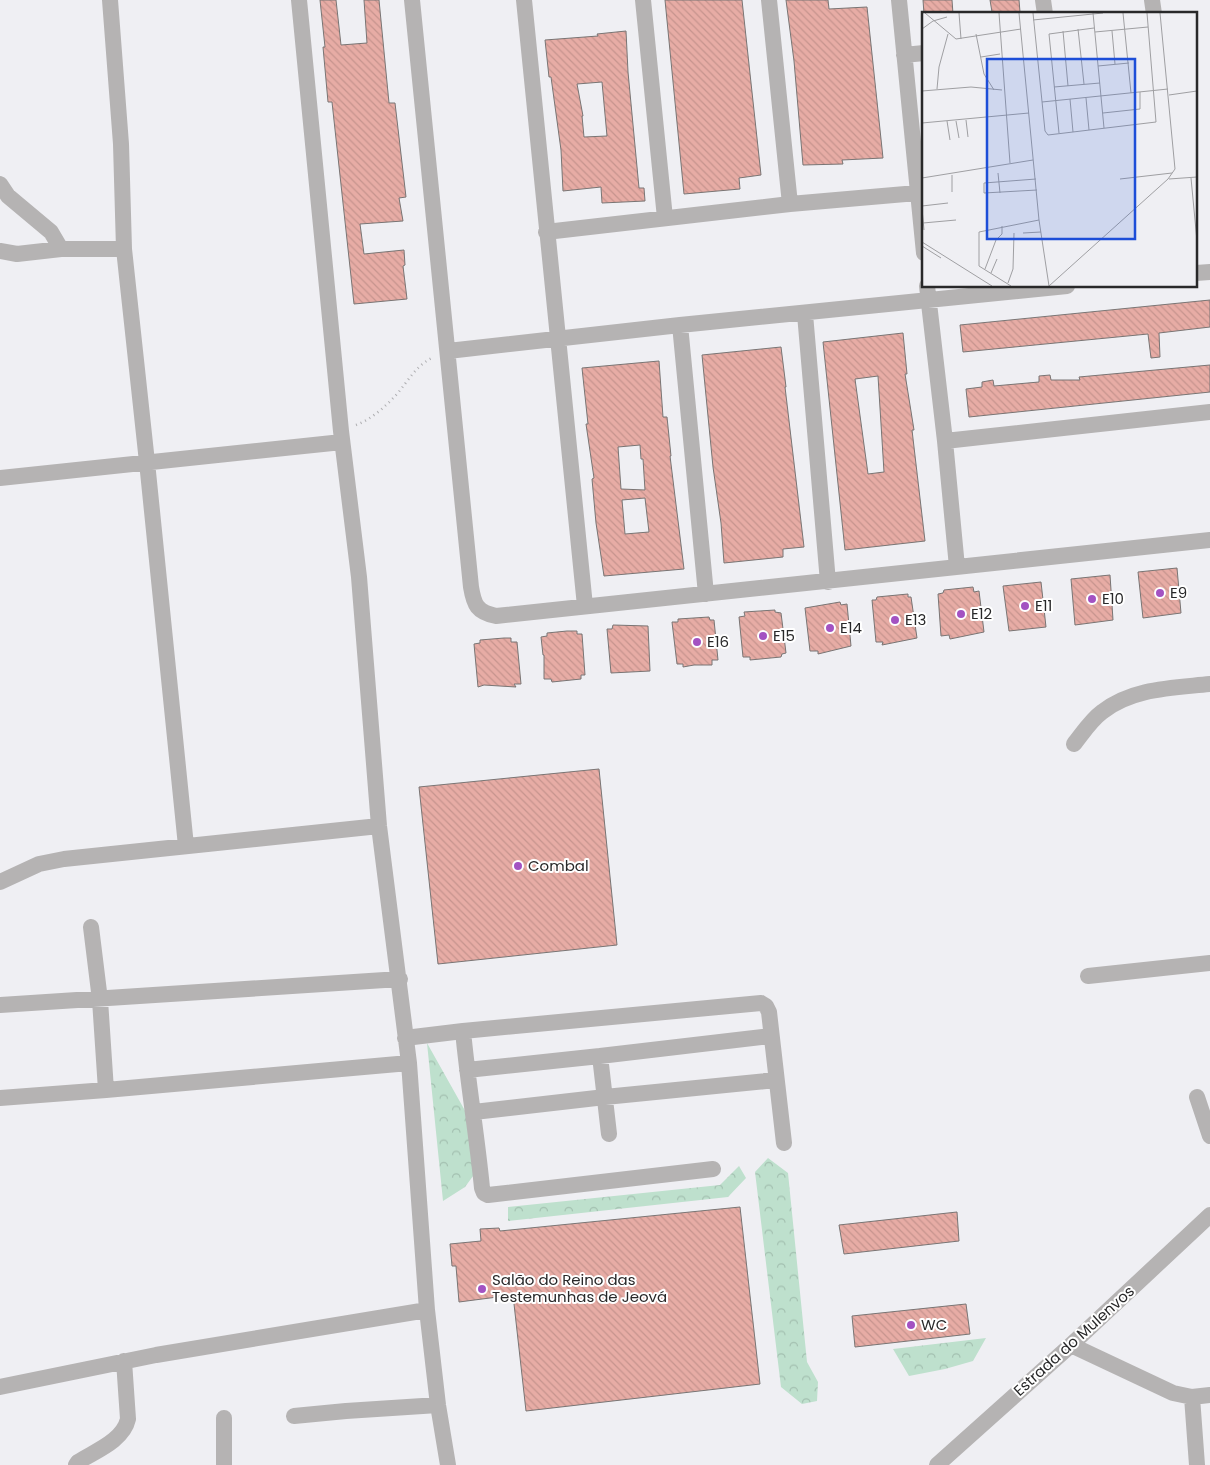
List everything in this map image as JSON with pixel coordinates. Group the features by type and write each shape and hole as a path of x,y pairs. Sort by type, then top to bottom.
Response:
{"street":[{"path":"110,0 120,126 124,249 186,846"},
{"path":"299,0 342,437 359,577 379,826 400,979 409,1063 427,1310 438,1405 448,1465"},
{"path":"412,0 474,602 484,613 496,616 1210,540"},
{"path":"524,0 585,606"},
{"path":"643,0 665,218"},
{"path":"769,0 790,204"},
{"path":"899,0 922,236"},
{"path":"904,55 922,53"},
{"path":"0,184 8,196 51,232 61,250"},
{"path":"546,232 790,204 917,193"},
{"path":"0,251 17,254 61,250 124,249"},
{"path":"448,351 680,325 805,314 928,293 1027,288"},
{"path":"928,293 946,441 957,567"},
{"path":"805,314 828,582"},
{"path":"680,325 706,594"},
{"path":"946,441 1210,412"},
{"path":"0,478 147,462 342,437"},
{"path":"1074,744 1100,712 1118,701 1138,693 1210,684"},
{"path":"0,882 39,864 64,859 379,826"},
{"path":"91,927 100,1000 106,1090"},
{"path":"1088,976 1210,963"},
{"path":"0,1005 400,979"},
{"path":"405,1038 760,1003 766,1006 769,1012 784,1143"},
{"path":"463,1031 484,1193 488,1195 714,1169"},
{"path":"467,1070 771,1036"},
{"path":"600,1056 609,1134"},
{"path":"0,1098 409,1063"},
{"path":"474,1112 605,1096 776,1080"},
{"path":"1198,1096 1210,1136"},
{"path":"761,1117 780,1114"},
{"path":"478,1150 497,1148"},
{"name":"Estrada do Mulenvos","path":"937,1465 1071,1345 1210,1216"},
{"path":"0,1387 124,1361 427,1310"},
{"path":"1071,1345 1173,1393 1192,1397 1210,1395"},
{"path":"76,1465 120,1436 126,1427 128,1420 124,1361"},
{"path":"1192,1397 1197,1465"},
{"path":"294,1416 346,1410 438,1405"},
{"path":"224,1418 224,1465"}],"path":[{"path":"342,437 380,411 424,362 448,351"}],"green space":[{"path":"427,1043 468,1116 476,1172 465,1187 443,1201"},
{"path":"768,1158 788,1173 807,1362 818,1382 817,1401 802,1404 781,1387 755,1172"},
{"path":"739,1166 746,1178 728,1197 508,1221 508,1207 720,1185"},
{"path":"986,1338 973,1361 909,1376 893,1349"}],"building":[{"path":"320,0 336,0 341,45 367,43 364,0 379,0 389,103 395,103 406,197 399,198 403,221 360,224 364,254 404,250 405,265 403,266 407,299 354,304 332,102 328,102"},
{"path":"665,0 742,0 761,175 739,178 740,189 684,194"},
{"path":"786,0 828,0 829,9 867,7 883,158 842,160 843,164 803,165 794,61"},
{"path":"923,0 952,0 953,12 924,12"},
{"path":"990,0 1019,0 1020,12 992,12"},
{"path":"626,31 639,188 644,188 645,201 602,203 601,187 563,191 561,150 545,40 598,36 597,34","holes":["602,82 607,136 584,137 583,116 577,84"]},
{"path":"1210,300 1210,327 1159,333 1160,357 1151,358 1148,334 963,352 960,325"},
{"path":"903,333 907,374 905,374 914,430 912,430 925,541 845,550 823,342","holes":["878,376 884,472 868,474 855,379"]},
{"path":"781,347 804,547 783,549 783,557 724,563 702,355"},
{"path":"659,361 663,417 667,417 684,569 604,576 596,523 592,479 594,478 586,424 588,424 582,368","holes":["640,445 645,490 621,489 618,447","645,498 649,532 625,534 622,500"]},
{"path":"1210,365 1210,392 969,417 966,389 982,387 982,382 993,380 994,386 1039,382 1039,376 1050,375 1051,380 1080,380 1079,377"},
{"name":"E9","path":"1177,568 1181,613 1143,618 1138,572"},
{"name":"E10","path":"1110,575 1113,620 1075,625 1071,579"},
{"name":"E11","path":"1041,582 1046,627 1009,631 1003,586"},
{"name":"E12","path":"973,587 974,592 979,591 984,632 950,639 949,635 941,636 938,594 943,593 944,590"},
{"name":"E13","path":"908,594 908,597 911,597 917,638 882,645 883,642 876,642 872,600 876,600 877,597"},
{"name":"E14","path":"840,602 841,605 847,604 851,646 818,654 818,651 810,651 805,608"},
{"name":"E15","path":"775,610 775,612 781,613 786,653 782,654 781,657 750,660 750,657 743,657 739,617 745,616 744,612"},
{"name":"E16","path":"709,617 710,620 714,620 718,660 712,660 712,665 683,667 683,664 677,664 672,622 678,622 678,619"},
{"path":"613,625 648,626 650,671 611,673 607,629 612,629"},
{"path":"577,631 577,634 582,634 585,675 581,675 581,679 552,682 551,679 544,679 544,655 541,637 547,636 547,633"},
{"path":"511,638 511,642 517,642 521,684 514,684 516,687 484,685 478,687 474,644 480,643 480,640"},
{"name":"Combal","path":"599,769 617,945 438,964 419,787"},
{"path":"740,1207 760,1384 526,1411 513,1295 459,1302 456,1266 452,1266 450,1244 481,1241 480,1229 499,1228 500,1231"},
{"path":"957,1212 959,1241 844,1254 839,1225"},
{"name":"WC","path":"966,1304 970,1334 855,1347 852,1316"}],"place":[{"name":"E9","path":"1160,593"},
{"name":"E10","path":"1092,599"},
{"name":"E11","path":"1025,606"},
{"name":"E12","path":"961,614"},
{"name":"E13","path":"895,620"},
{"name":"E14","path":"830,628"},
{"name":"E15","path":"763,636"},
{"name":"E16","path":"697,642"},
{"name":"Combal","path":"518,866"},
{"name":"Salão do Reino das Testemunhas de Jeová","path":"482,1289"},
{"name":"WC","path":"911,1325"}]}
